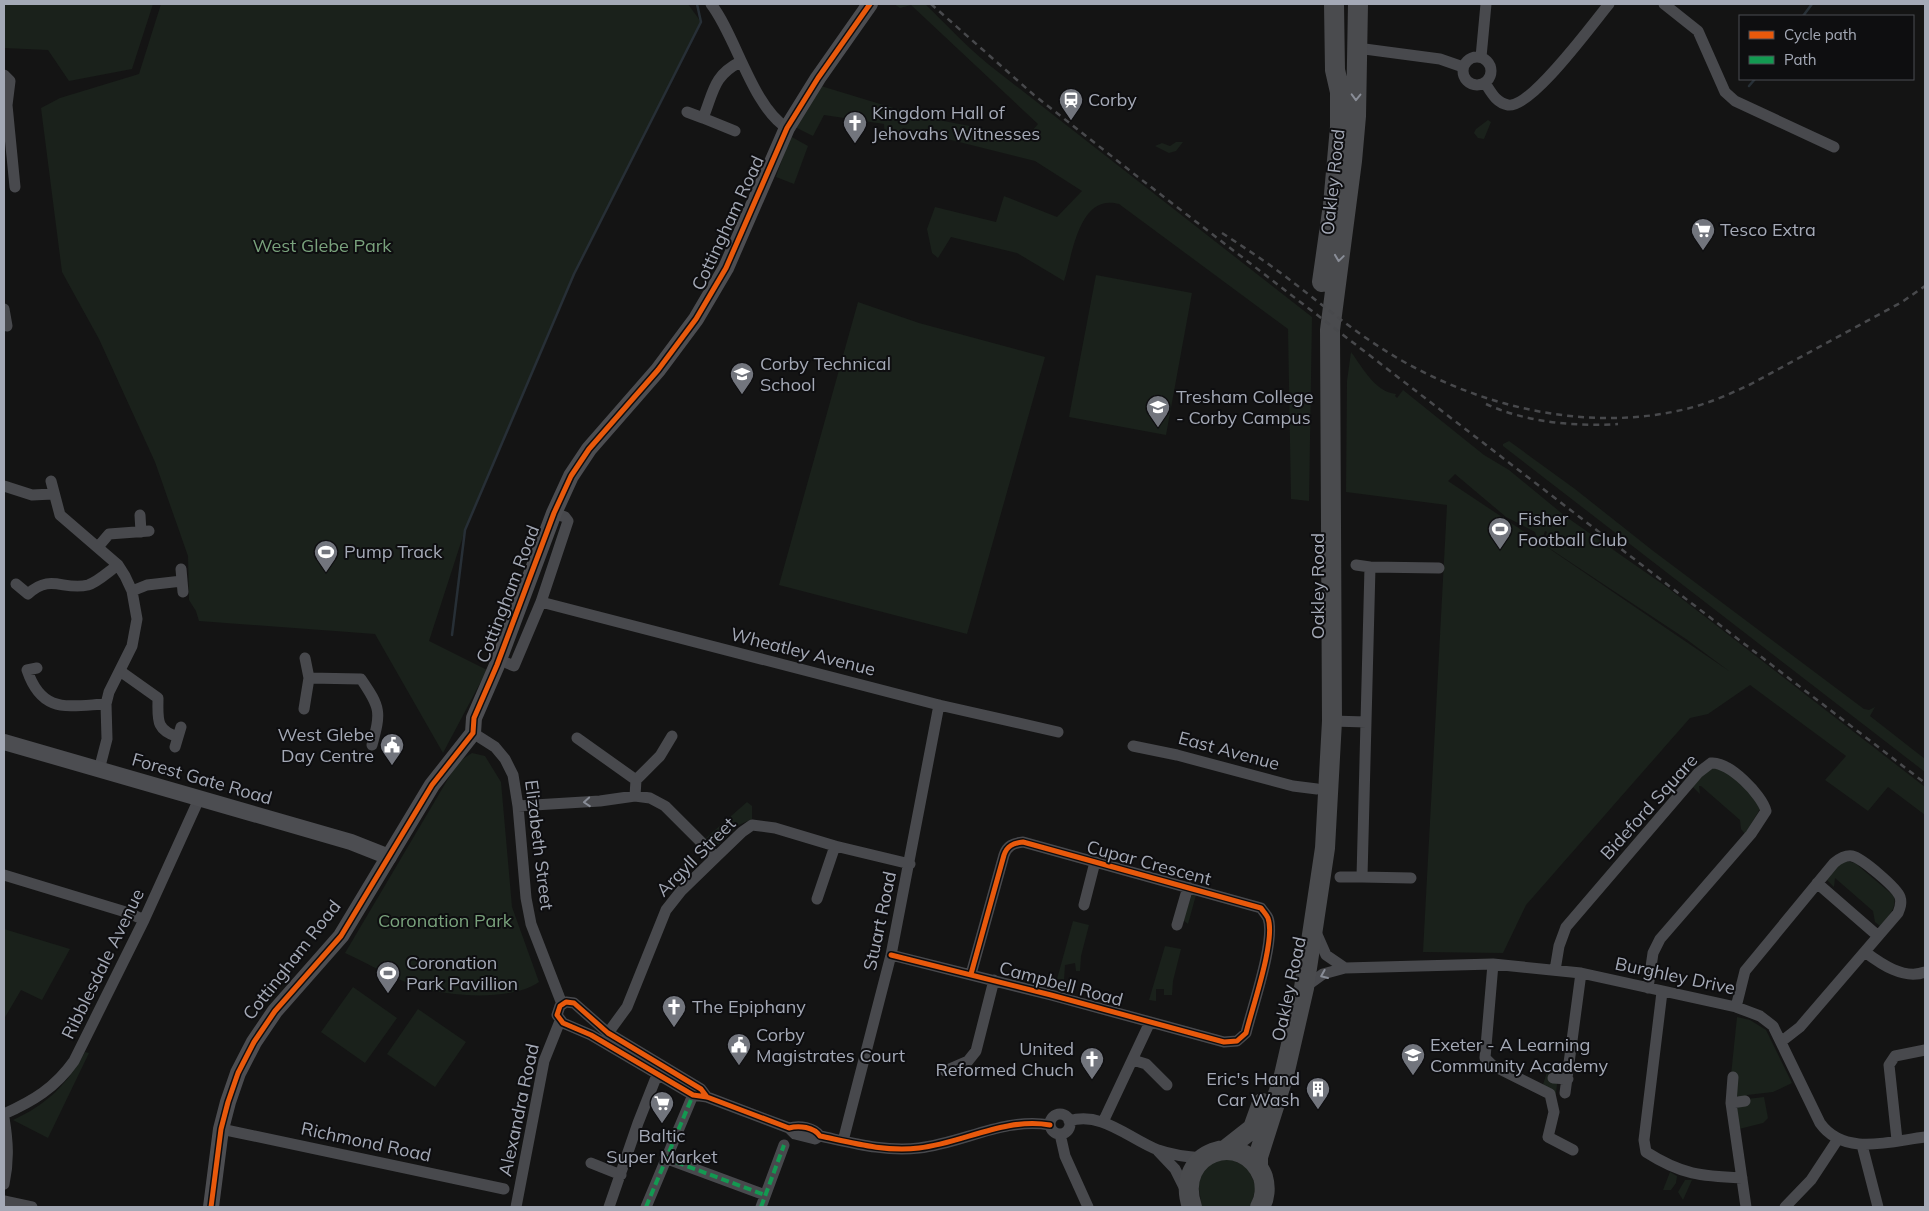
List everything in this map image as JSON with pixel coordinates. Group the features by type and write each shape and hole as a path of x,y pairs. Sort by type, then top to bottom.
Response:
{"highway":[{"name":"Oakley Road","path":"1203,1158 1225,1150 1253,1128 1259,1115 1294,973 1305,903 1317,789 1319,694 1317,354 1322,283 1338,153 1340,92 1335,78 1334,4"},
{"name":"Oakley Road","path":"1258,1167 1258,1157 1284,1075 1304,988 1326,838 1332,721 1330,330 1352,161 1358,4"},
{"path":"1333,32 1345,44 1357,48"},
{"path":"1340,92 1344,78 1346,56 1349,51 1357,48"},
{"path":"1225,1150 1238,1152 1250,1158 1258,1167 1264,1180 1265,1191 1260,1207"},
{"path":"1190,1201 1188,1182 1193,1169 1203,1158"}],"street":[{"path":"711,4 728,30 740,62 780,124 787,128"},
{"name":"Cottingham Road","path":"211,1207 221,1129 238,1073 254,1042 275,1011 341,936 432,785 473,733 474,718 497,665 554,513 571,476 589,449 658,370 712,293 726,268 787,128 818,78 870,4"},
{"path":"1481,57 1486,4"},
{"path":"1484,82 1499,102 1510,106 1526,100 1540,88 1609,4"},
{"path":"1664,4 1698,32 1725,92 1735,101 1834,147"},
{"path":"1357,48 1440,59 1463,67"},
{"path":"1481,57 1488,62 1491,71 1484,82 1477,85 1469,82 1463,75 1463,67 1468,59 1481,57"},
{"path":"703,118 716,82 725,70 740,62"},
{"path":"4,75 10,80 6,105 18,179"},
{"path":"687,112 735,131"},
{"path":"4,308 7,326"},
{"path":"51,481 60,515 118,565 132,591 137,619 132,646 109,692 106,704 107,739 99,770"},
{"path":"4,486 32,495 53,494"},
{"path":"507,663 514,666 540,602 568,521 554,513"},
{"path":"98,547 108,534 145,532 140,515"},
{"path":"16,584 28,594 35,587 53,582 73,587 90,585 118,565"},
{"path":"1356,565 1439,568"},
{"path":"1362,877 1370,567"},
{"path":"132,591 146,585 182,587 182,569"},
{"name":"Wheatley Avenue","path":"540,602 939,705 1058,732"},
{"path":"304,709 309,678 305,658"},
{"path":"37,668 27,670 32,686 46,701 57,706 106,704"},
{"path":"120,671 158,698 158,716 161,727 166,733 178,737"},
{"path":"309,678 361,679 377,708 380,718 372,745"},
{"name":"Stuart Road","path":"843,1141 891,955 910,864 939,705"},
{"path":"1332,721 1366,722"},
{"name":"Elizabeth Street","path":"473,733 486,740 505,759 513,775 518,806 526,898 531,924 562,1004"},
{"path":"635,796 636,780 663,758 672,736"},
{"path":"578,738 636,780"},
{"name":"Forest Gate Road","path":"4,742 350,842 388,857"},
{"name":"East Avenue","path":"1132,746 1177,755 1293,786 1317,789"},
{"name":"Bideford Square","path":"1555,970 1558,946 1566,927 1698,773 1712,762 1722,763 1757,794 1766,811 1751,834 1660,939 1653,953 1648,988"},
{"path":"518,806 600,801 635,796 650,798 665,806 716,857"},
{"name":"Ribblesdale Avenue","path":"4,1114 36,1100 72,1064 144,920 199,799"},
{"name":"Argyll Street","path":"608,1033 627,1007 666,910 681,891 742,832 752,825 776,828 835,846 910,864"},
{"name":"Cupar Crescent","path":"971,974 1006,848 1023,842 1188,886 1261,908 1269,922 1270,941 1246,1033 1237,1041 1224,1042"},
{"path":"818,899 835,846"},
{"path":"1736,1007 1745,971 1834,863 1841,858 1852,856 1888,883 1900,897 1900,908 1865,952 1800,1027 1782,1040"},
{"name":"Cupar Crescent","path":"1084,905 1095,862"},
{"path":"4,875 129,913 144,920"},
{"path":"1340,877 1411,878"},
{"path":"1817,883 1878,936"},
{"name":"Cupar Crescent","path":"1177,925 1188,886"},
{"path":"1314,930 1326,955 1345,968"},
{"path":"1865,952 1898,971 1910,974 1925,972"},
{"name":"Campbell Road","path":"891,955 994,980 1224,1042"},
{"path":"1493,964 1486,1058 1492,1066 1550,1094 1554,1112 1548,1136 1573,1150"},
{"name":"Burghley Drive","path":"1304,988 1323,974 1345,968 1493,964 1581,973 1736,1007 1767,1020 1773,1026 1782,1040 1820,1123 1825,1130 1838,1139 1862,1145 1925,1137"},
{"path":"1565,1092 1581,973"},
{"path":"949,1064 968,1061 976,1051 994,980"},
{"path":"1662,992 1644,1140 1646,1152 1682,1172 1696,1176 1742,1178"},
{"path":"707,1097 701,1089 608,1033 574,1002 562,1004 557,1012 564,1023 591,1035 693,1095 707,1097 789,1128 795,1134 814,1139 820,1136 900,1150 969,1138 1022,1122 1050,1125"},
{"path":"564,1023 574,1023 579,1019 579,1008"},
{"path":"1103,1122 1150,1022"},
{"name":"Alexandra Road","path":"516,1207 544,1061 564,1023"},
{"path":"1897,1140 1889,1065 1895,1056 1925,1050"},
{"path":"1133,1060 1146,1064 1167,1085"},
{"path":"609,1207 657,1075"},
{"path":"1733,1077 1731,1103 1746,1207"},
{"path":"1553,1078 1568,1079"},
{"path":"646,1207 693,1095"},
{"path":"1731,1103 1746,1101"},
{"path":"1050,1125 1056,1115 1064,1115 1069,1122"},
{"path":"4,1118 8,1142 8,1164 4,1184"},
{"path":"1069,1122 1080,1118 1103,1122 1157,1149 1180,1156 1203,1158"},
{"path":"1050,1125 1053,1131 1060,1134 1066,1132 1069,1122"},
{"name":"Richmond Road","path":"221,1129 504,1189"},
{"path":"1060,1134 1065,1156 1088,1207"},
{"path":"1785,1207 1811,1180 1838,1139"},
{"path":"761,1207 784,1145"},
{"path":"1862,1145 1878,1207"},
{"path":"1157,1149 1175,1169 1190,1201"},
{"path":"665,1158 765,1195"},
{"path":"591,1162 621,1175"},
{"path":"4,1201 32,1207"}],"green space":[{"path":"4,4 153,4 132,69 69,81 48,50 4,48"},
{"name":"West Glebe Park","path":"161,4 688,4 701,22 574,274 465,530 429,641 487,670 443,753 375,634 199,621 196,611 189,600 188,556 155,462 99,339 62,272 41,108 60,98 139,74"},
{"path":"894,4 925,4 988,64 1312,317 1309,501 1291,499 1288,329 1119,204 1106,203 1095,207 1086,216 1075,241 1064,281 1017,253 951,237 938,258 932,253 927,229 935,207 996,222 1004,196 1057,217 1082,191 1035,161 903,128 897,137 885,140 884,124 824,115 813,136 795,127 821,86 923,117 1027,137 1038,124 911,5 900,8"},
{"path":"1488,120 1491,122 1484,139 1478,138 1474,133 1476,129"},
{"path":"790,136 808,146 794,184 776,177"},
{"path":"1176,142 1183,142 1176,151 1169,153 1155,146 1162,143 1170,146"},
{"path":"1096,275 1192,293 1166,435 1069,417"},
{"path":"858,302 919,323 1045,357 967,634 779,585"},
{"path":"1351,352 1370,378 1382,389 1396,394 1397,398 1403,390 1484,455 1509,470 1565,516 1668,588 1925,787 1925,815 1888,787 1868,811 1825,780 1846,756 1750,685 1708,714 1690,718 1526,905 1503,953 1423,952 1447,505 1346,492 1347,381","holes":["1455,474 1506,517 1535,532 1538,541 1448,481","1545,531 1547,532 1543,544 1686,639 1729,671 1541,543"]},
{"path":"1509,441 1864,709 1869,710 1875,707 1870,716 1925,759 1925,772 1503,446 1503,444"},
{"name":"Coronation Park","path":"472,753 485,756 501,782 512,907 539,982 527,988 497,995 463,995 419,987 391,976 345,953 458,762"},
{"path":"1712,768 1724,769 1755,798 1760,809 1745,834 1741,829 1740,820 1701,786 1699,786 1700,794 1692,786 1704,772"},
{"path":"747,802 752,806 752,819 739,825 719,844 711,844 706,838"},
{"path":"1846,861 1855,863 1894,896 1893,909 1880,926 1875,922 1873,911 1835,878 1834,887 1826,879 1838,866"},
{"path":"1192,894 1196,895 1188,924 1183,920"},
{"path":"1073,921 1089,925 1081,956 1080,971 1076,971 1075,963 1065,965 1064,980 1057,979"},
{"path":"4,929 70,949 42,1000 21,990 4,1019"},
{"path":"1165,946 1181,949 1173,981 1172,995 1164,995 1164,989 1156,989 1156,1001 1149,1000"},
{"path":"353,987 397,1018 365,1063 321,1032"},
{"path":"418,1009 466,1042 435,1087 387,1054"},
{"path":"1737,1017 1750,1020 1766,1030 1792,1083 1773,1092 1747,1095 1746,1100 1737,1096 1731,1075"},
{"path":"85,1052 89,1053 48,1138 13,1120 36,1108 55,1092 71,1074"},
{"path":"1549,1065 1559,1065 1556,1094 1543,1085"},
{"path":"1764,1097 1768,1118 1763,1123 1739,1129 1736,1109 1747,1099"},
{"path":"1228,1158 1247,1167 1256,1186 1251,1206 1202,1207 1197,1178 1209,1163"},
{"path":"1670,1172 1677,1176 1676,1183 1671,1190 1663,1190"},
{"path":"1685,1180 1692,1180 1683,1200 1678,1192"}],"waterway":[{"path":"452,635 465,530 574,274 701,22 697,4"},
{"path":"1804,15 1812,4"},
{"path":"1749,86 1754,80"}],"railway":[{"path":"931,4 1034,95 1138,177 1925,783"},
{"path":"1222,233 1273,268 1378,346 1411,366 1446,383 1483,397 1522,408 1560,415 1600,418 1639,417 1696,406 1751,384 1902,302 1925,286"},
{"path":"1486,404 1517,415 1551,422 1585,425 1618,424"}],"marked path":[{"path":"646,1207 693,1095"},
{"path":"761,1207 784,1145"},
{"path":"665,1158 765,1195"}],"cycle path":[{"path":"211,1207 221,1129 228,1102 238,1073 254,1042 275,1011 341,936 432,785 473,733 474,718 497,665 554,513 571,476 589,449 658,370 696,319 726,268 787,128 818,78 870,4"},
{"path":"891,955 1051,995 1224,1042 1237,1041 1246,1033 1266,957 1270,928 1268,918 1261,908 1019,842 1013,844 1005,852 971,974"},
{"path":"707,1097 701,1089 608,1033 574,1003 566,1002 560,1006 557,1015 563,1023 591,1035 693,1095 707,1097 789,1128 802,1127 810,1129 820,1136 869,1146 906,1149 935,1145 1000,1127 1033,1123 1050,1125"}],"place":[{"name":"Corby","path":"1071,121"},
{"name":"Kingdom Hall of Jehovahs Witnesses","path":"855,144"},
{"name":"Tesco Extra","path":"1703,251"},
{"name":"Corby Technical School","path":"742,395"},
{"name":"Tresham College - Corby Campus","path":"1158,428"},
{"name":"Fisher Football Club","path":"1500,550"},
{"name":"Pump Track","path":"326,573"},
{"name":"West Glebe Day Centre","path":"392,766"},
{"name":"Coronation Park Pavillion","path":"388,994"},
{"name":"The Epiphany","path":"674,1028"},
{"name":"Corby Magistrates Court","path":"739,1066"},
{"name":"Exeter - A Learning Community Academy","path":"1413,1076"},
{"name":"United Reformed Chuch","path":"1092,1080"},
{"name":"Eric's Hand Car Wash","path":"1318,1110"},
{"name":"Baltic Super Market","path":"662,1124"}]}
